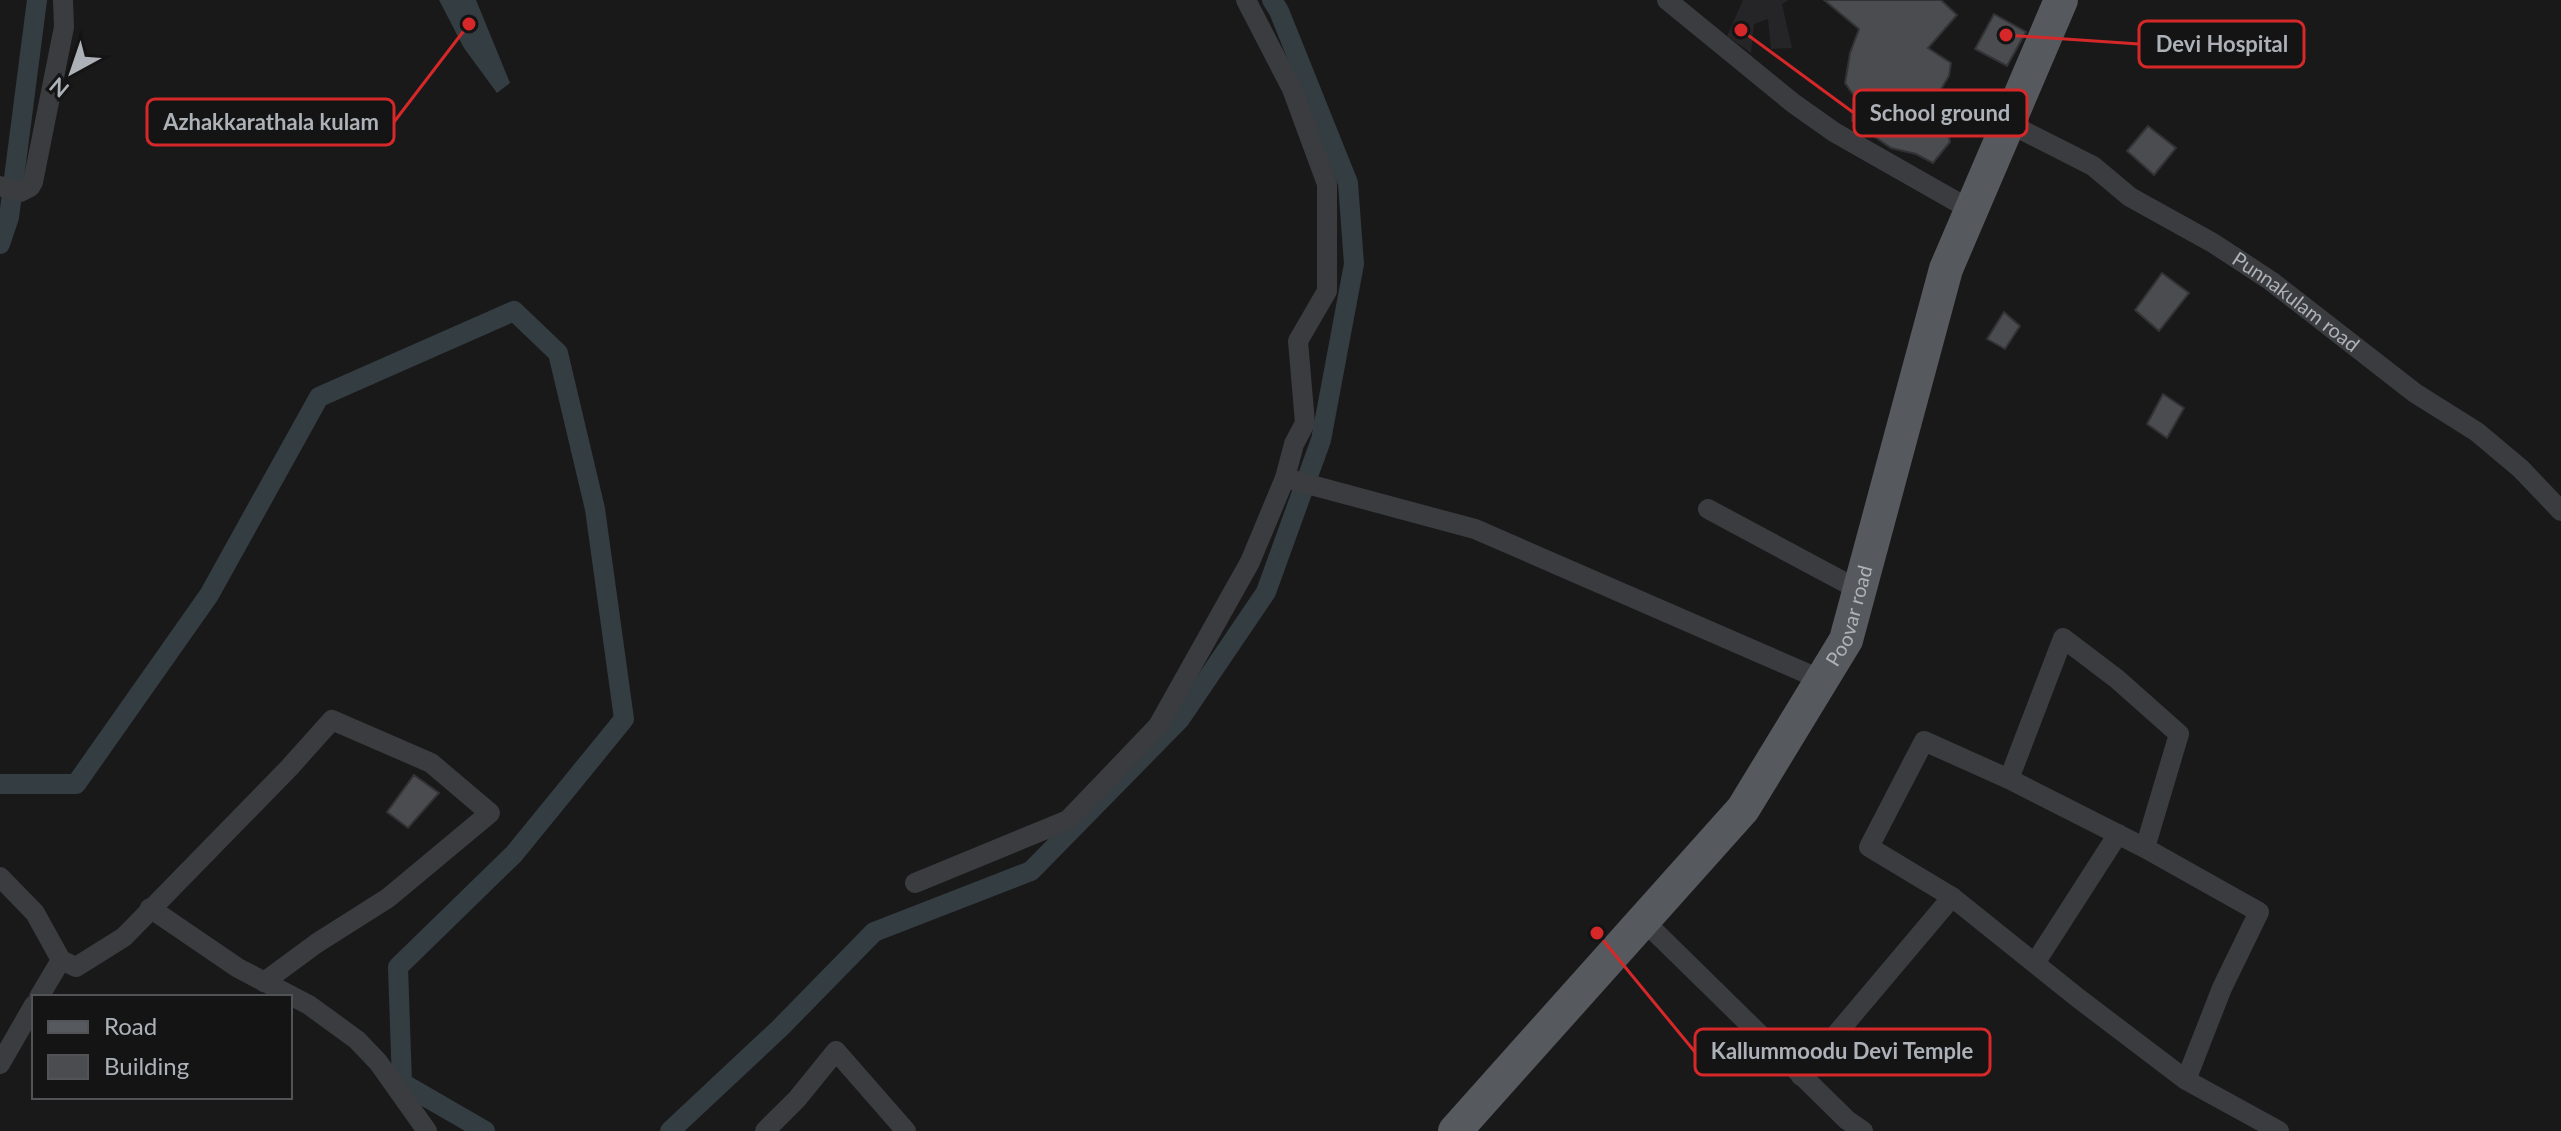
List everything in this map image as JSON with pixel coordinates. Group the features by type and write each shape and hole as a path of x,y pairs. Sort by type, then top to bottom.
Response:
{"main road":[{"name":"Poovar road","path":"1455,1131 1743,809 1846,640 1946,269 2061,0"}],"street":[{"path":"2,187 20,192 27,190 33,182 64,27 63,0"},
{"path":"915,883 1068,820 1158,726 1250,562 1288,479 1294,444 1305,423 1298,341 1327,291 1327,184 1292,89 1246,0"},
{"path":"1667,0 1793,103 1834,132 1971,210"},
{"name":"Punnakulam road","path":"2008,123 2093,166 2130,197 2213,243 2271,281 2415,393 2477,432 2521,469 2561,511"},
{"path":"1288,479 1316,484 1475,529 1822,680"},
{"path":"1708,509 1859,590"},
{"path":"2009,779 2063,638 2117,679 2179,734 2145,848"},
{"path":"0,877 35,913 61,960 76,967 124,937 332,720 431,763 490,813 388,898 317,943 264,982"},
{"path":"2186,1080 2222,988 2259,912 2118,834 2009,779 1924,741 1869,847 1952,897 2186,1080 2279,1131"},
{"path":"2035,963 2118,834"},
{"path":"1801,1076 1952,897"},
{"path":"150,908 238,968 289,995"},
{"path":"1644,921 1801,1076 1863,1131"},
{"path":"40,995 61,960"},
{"path":"292,996 357,1040 378,1062 427,1131"},
{"path":"0,1064 32,1008"},
{"path":"765,1131 797,1099 836,1051 906,1131"}],"shaded area":[{"path":"439,0 476,0 510,83 497,93 464,48"},
{"path":"1743,0 1789,0 1782,4 1792,48 1771,49 1768,19 1754,24 1751,53 1727,36"}],"building":[{"path":"1824,0 1941,0 1957,15 1928,48 1951,63 1949,76 1929,109 1945,116 1950,142 1933,163 1916,154 1891,148 1852,121 1854,96 1845,83 1850,53 1859,29"},
{"path":"1994,14 2026,32 2007,66 1975,49"},
{"path":"2148,126 2176,148 2154,175 2127,151"},
{"path":"2162,273 2189,293 2159,331 2135,310"},
{"path":"2004,312 2020,326 2005,349 1987,339"},
{"path":"2163,394 2184,408 2167,438 2147,424"},
{"path":"414,775 439,793 408,828 387,812"}],"waterway":[{"path":"0,244 9,217 37,0"},
{"path":"670,1131 780,1028 874,932 1031,871 1180,719 1266,592 1321,440 1354,264 1348,183 1272,0"},
{"path":"0,784 76,784 209,595 319,397 514,311 558,353 595,509 624,719 514,854 398,967 402,1083 485,1131"}],"place":[{"name":"Azhakkarathala kulam","path":"469,24"},
{"name":"School ground","path":"1741,30"},
{"name":"Devi Hospital","path":"2006,35"},
{"name":"Kallummoodu Devi Temple","path":"1597,933"}]}
